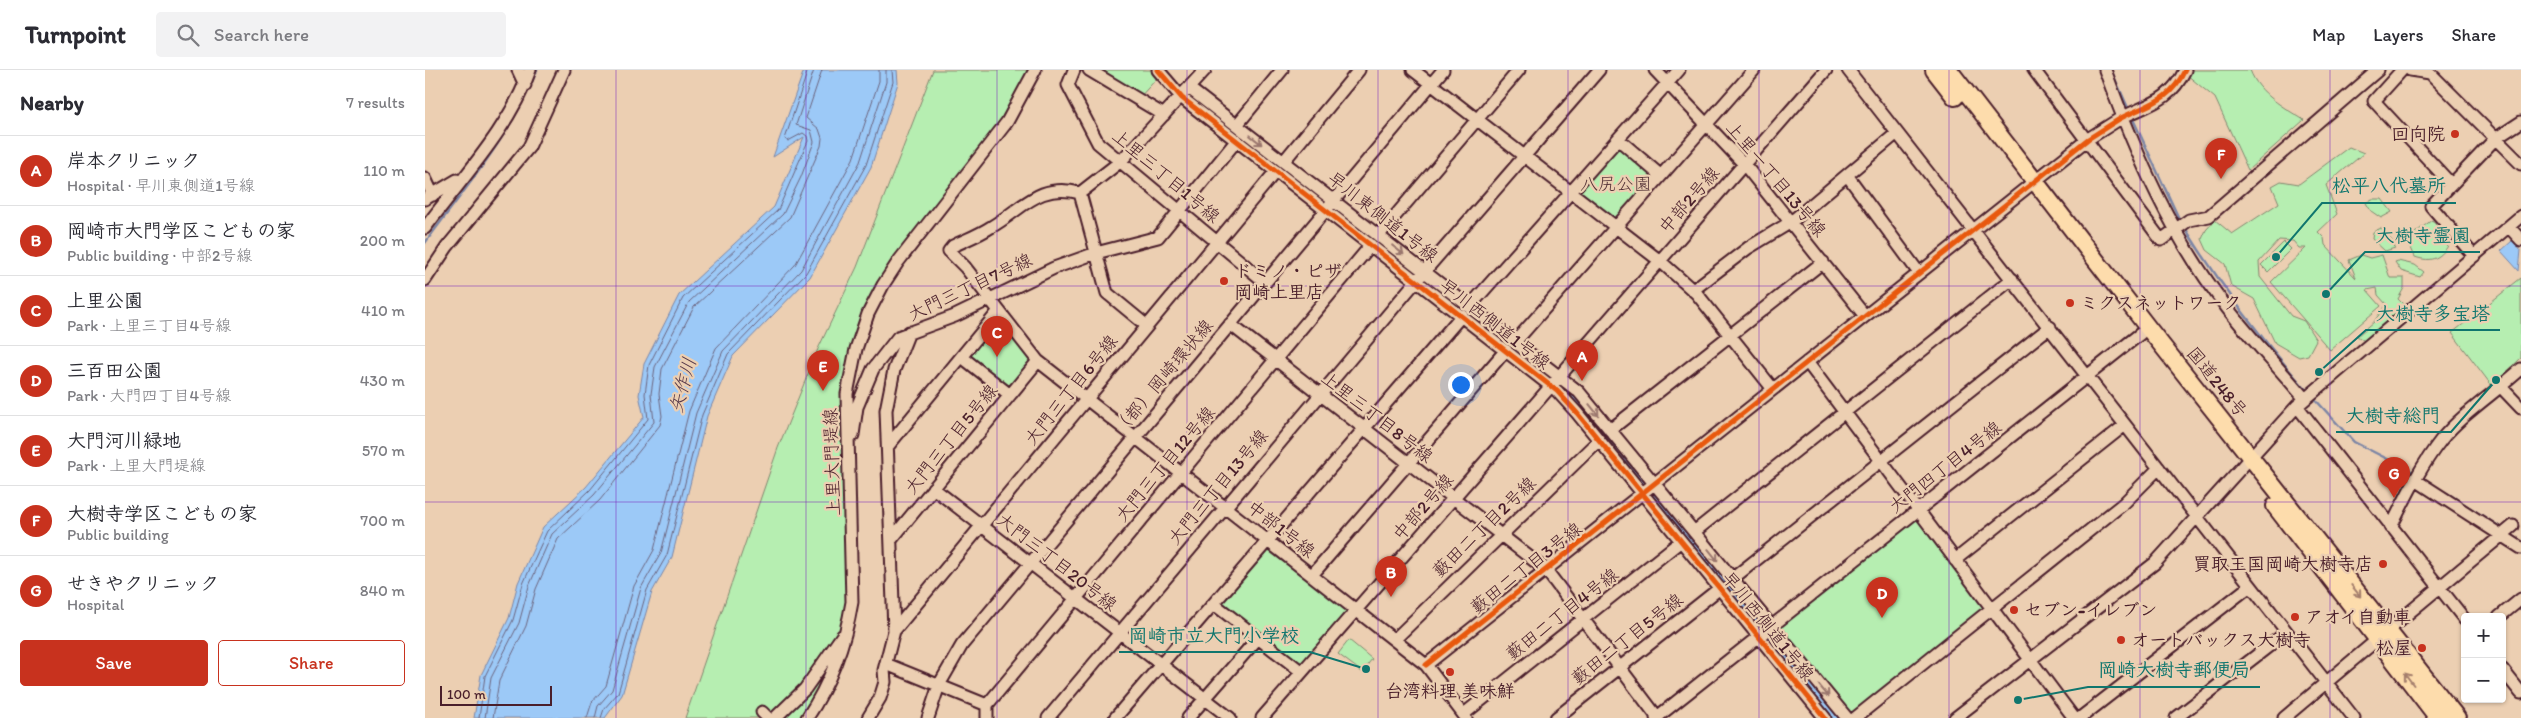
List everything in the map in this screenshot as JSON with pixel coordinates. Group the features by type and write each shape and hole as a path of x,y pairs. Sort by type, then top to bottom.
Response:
{"highway":[{"name":"国道248号","path":"1934,70 2031,184 2149,329 2248,461 2383,635 2457,718"},
{"name":"国道248号","path":"1949,70 2140,334 2248,461"},
{"name":"国道248号","path":"2383,635 2438,718"}],"street":[{"path":"518,70 525,85"},
{"path":"425,228 503,126 525,85 530,70"},
{"path":"425,280 447,247 529,147 564,70"},
{"name":"上里大門堤線","path":"807,718 823,695 845,634 852,602 847,394 850,376 868,314 898,262 1007,122 1035,70"},
{"path":"1089,70 1164,115"},
{"name":"早川西側道1号線","path":"1158,70 1237,140 1551,386 1599,440 1825,718"},
{"path":"1147,326 1107,293 1080,193 1121,160 1186,93 1205,70"},
{"path":"1237,125 1282,70"},
{"path":"1284,161 1359,70"},
{"path":"1413,70 1660,261 1693,290 1773,389"},
{"name":"（都）岡崎環状線","path":"928,718 939,685 962,645 1443,70"},
{"path":"1379,235 1519,70"},
{"name":"大門三丁目13号線","path":"1048,718 1424,271 1599,70"},
{"name":"上里一丁目13号線","path":"1655,70 1744,164 1865,316"},
{"path":"1470,306 1679,70"},
{"path":"1515,342 1753,70"},
{"name":"中部2号線","path":"1262,718 1826,70"},
{"path":"1848,70 2354,718"},
{"path":"2034,70 2088,139 2161,240 2175,228 2189,220 2209,216 2378,70"},
{"path":"2105,70 2122,118 2159,200 2175,228 2228,309 2301,402 2391,527 2461,615"},
{"name":"藪田二丁目3号線","path":"1426,665 2088,139 2122,118 2155,104 2180,80 2185,70"},
{"path":"2402,70 2374,100 2451,184"},
{"path":"2410,70 2430,73 2521,164"},
{"name":"上里三丁目1号線","path":"1071,75 1068,85 1098,142 1265,282"},
{"name":"早川東側道1号線","path":"1186,93 1237,125 1579,392 1693,532"},
{"path":"2474,256 2431,206 2495,139 2521,122"},
{"path":"1693,290 1748,248 1791,222 1897,133"},
{"path":"1618,139 1661,176"},
{"name":"大門三丁目7号線","path":"869,718 885,682 886,664 894,632 887,410 894,370 909,332 955,316 1054,268 1096,253 1158,237 1237,140"},
{"name":"大門三丁目6号線","path":"894,632 1276,171"},
{"path":"1847,175 1919,273"},
{"path":"425,178 429,197 463,177"},
{"name":"中部1号線","path":"1080,193 1066,189 1035,196 992,227 953,246 949,251 1038,361 1426,665 1465,716"},
{"path":"1955,718 2155,563 2301,402 2521,216"},
{"path":"2509,226 2521,240"},
{"name":"大門三丁目12号線","path":"987,705 1371,245"},
{"path":"1610,430 1823,262"},
{"path":"1847,718 1693,532 2012,279"},
{"path":"888,446 998,312"},
{"path":"1115,718 1461,315"},
{"name":"上里三丁目8号線","path":"1230,324 1546,570 1657,718"},
{"path":"1732,579 2049,327"},
{"path":"848,443 851,440 855,427 857,407 873,369 898,337 909,332"},
{"name":"大門四丁目4号線","path":"1759,636 2140,334"},
{"path":"1312,575 1506,350"},
{"path":"962,357 1009,395"},
{"name":"大門三丁目5号線","path":"891,540 1038,361"},
{"path":"1807,362 2074,718"},
{"path":"2391,527 2414,479 2441,439 2521,369"},
{"path":"2501,387 2521,408"},
{"path":"1955,560 2125,425"},
{"name":"藪田二丁目2号線","path":"1394,640 1599,440"},
{"path":"1855,718 2124,503 2159,468"},
{"path":"2414,479 2521,548"},
{"name":"大門三丁目20号線","path":"933,488 1230,718"},
{"path":"2284,718 2513,526"},
{"name":"藪田二丁目4号線","path":"1465,716 1681,541"},
{"path":"2080,718 2250,586"},
{"name":"藪田二丁目5号線","path":"1556,718 1719,588"},
{"path":"2504,613 2521,599"},
{"path":"1214,604 1302,672"},
{"path":"2176,718 2287,632"},
{"path":"775,718 805,689 836,642 845,634"},
{"path":"1657,718 1759,636"},
{"path":"1188,718 1257,638"},
{"path":"886,664 987,705 987,718"},
{"path":"2506,673 2519,688"}],"green space":[{"path":"933,70 1030,70 997,125 895,260 852,352 848,586 844,625 828,674 803,718 685,718 778,448 818,349 857,267"},
{"path":"1093,70 1154,70 1159,76 1139,98"},
{"path":"2190,70 2250,70 2254,79 2266,93 2280,105 2304,120 2248,170 2215,98 2187,75"},
{"name":"八尻公園","path":"1617,145 1655,174 1617,221 1577,190"},
{"path":"2349,147 2364,153 2326,185 2337,214 2318,232 2324,238 2325,245 2356,278 2349,260 2361,255 2370,258 2382,255 2390,278 2404,278 2404,288 2398,299 2405,306 2390,322 2366,342 2357,336 2374,322 2386,304 2378,295 2377,288 2367,290 2381,306 2330,350 2271,282 2306,248 2299,248 2293,241 2279,240 2259,262 2260,277 2291,316 2304,321 2316,340 2308,355 2299,357 2275,343 2254,299 2231,286 2225,264 2207,250 2202,239 2206,230 2215,220 2232,234 2279,203 2272,186 2281,181 2299,184"},
{"path":"2372,199 2382,199 2392,212 2381,218 2371,211 2366,203"},
{"path":"2432,220 2450,242 2444,252 2436,258 2421,259 2415,257 2407,239"},
{"path":"2381,228 2393,242 2395,248 2385,251 2372,239 2373,232"},
{"path":"2284,242 2291,249 2268,272 2261,265"},
{"path":"2395,262 2415,265 2424,272 2420,277 2401,271"},
{"path":"2521,278 2521,358 2492,386 2452,333"},
{"path":"999,320 1031,362 1010,390 967,355"},
{"path":"1916,518 1920,519 1985,609 1852,715 1848,715 1779,626"},
{"path":"1267,550 1345,609 1346,615 1302,665 1220,604"},
{"path":"1349,640 1372,659 1362,672 1338,654"}],"water":[{"name":"矢作川","path":"804,70 897,70 898,83 871,167 810,277 733,356 707,416 672,557 652,592 622,695 605,718 474,718 481,675 509,618 518,583 543,527 586,487 644,417 639,395 644,364 679,295 774,207 804,137 773,157"},
{"path":"2513,240 2521,250 2519,271 2501,251"}],"waterway":[{"path":"425,243 487,160 515,116 537,70"},
{"path":"2111,70 2129,110"},
{"path":"1191,97 1210,112"},
{"path":"2132,117 2180,221"},
{"path":"2185,228 2243,313 2309,393"},
{"path":"1411,268 1563,387 1580,404 1835,718"},
{"path":"2313,397 2354,442 2415,473"},
{"path":"2447,493 2503,529"},
{"path":"2510,534 2521,541"}],"cycle path":[{"path":"1158,70 1182,98 1557,391 1577,413 1825,718"},
{"path":"1426,665 2088,139 2121,118 2165,96 2179,81 2185,70"}],"place":[{"name":"回向院","path":"2455,134"},
{"name":"大樹寺学区こどもの家","path":"2221,179"},
{"name":"松平八代墓所","path":"2276,257"},
{"name":"ドミノ・ピザ 岡崎上里店","path":"1224,281"},
{"name":"大樹寺霊園","path":"2326,294"},
{"name":"ミクスネットワーク","path":"2070,303"},
{"name":"上里公園","path":"997,357"},
{"name":"大樹寺多宝塔","path":"2319,372"},
{"name":"大樹寺総門","path":"2496,380"},
{"name":"岸本クリニック","path":"1582,381"},
{"name":"大門河川緑地","path":"823,391"},
{"name":"せきやクリニック","path":"2394,498"},
{"name":"買取王国岡崎大樹寺店","path":"2383,564"},
{"name":"岡崎市大門学区こどもの家","path":"1391,597"},
{"name":"セブン-イレブン","path":"2014,610"},
{"name":"アオイ自動車","path":"2295,617"},
{"name":"三百田公園","path":"1882,618"},
{"name":"オートバックス大樹寺","path":"2121,640"},
{"name":"松屋","path":"2422,648"},
{"name":"岡崎市立大門小学校","path":"1366,669"},
{"name":"台湾料理 美味鮮","path":"1450,672"},
{"name":"岡崎大樹寺郵便局","path":"2018,700"}]}
